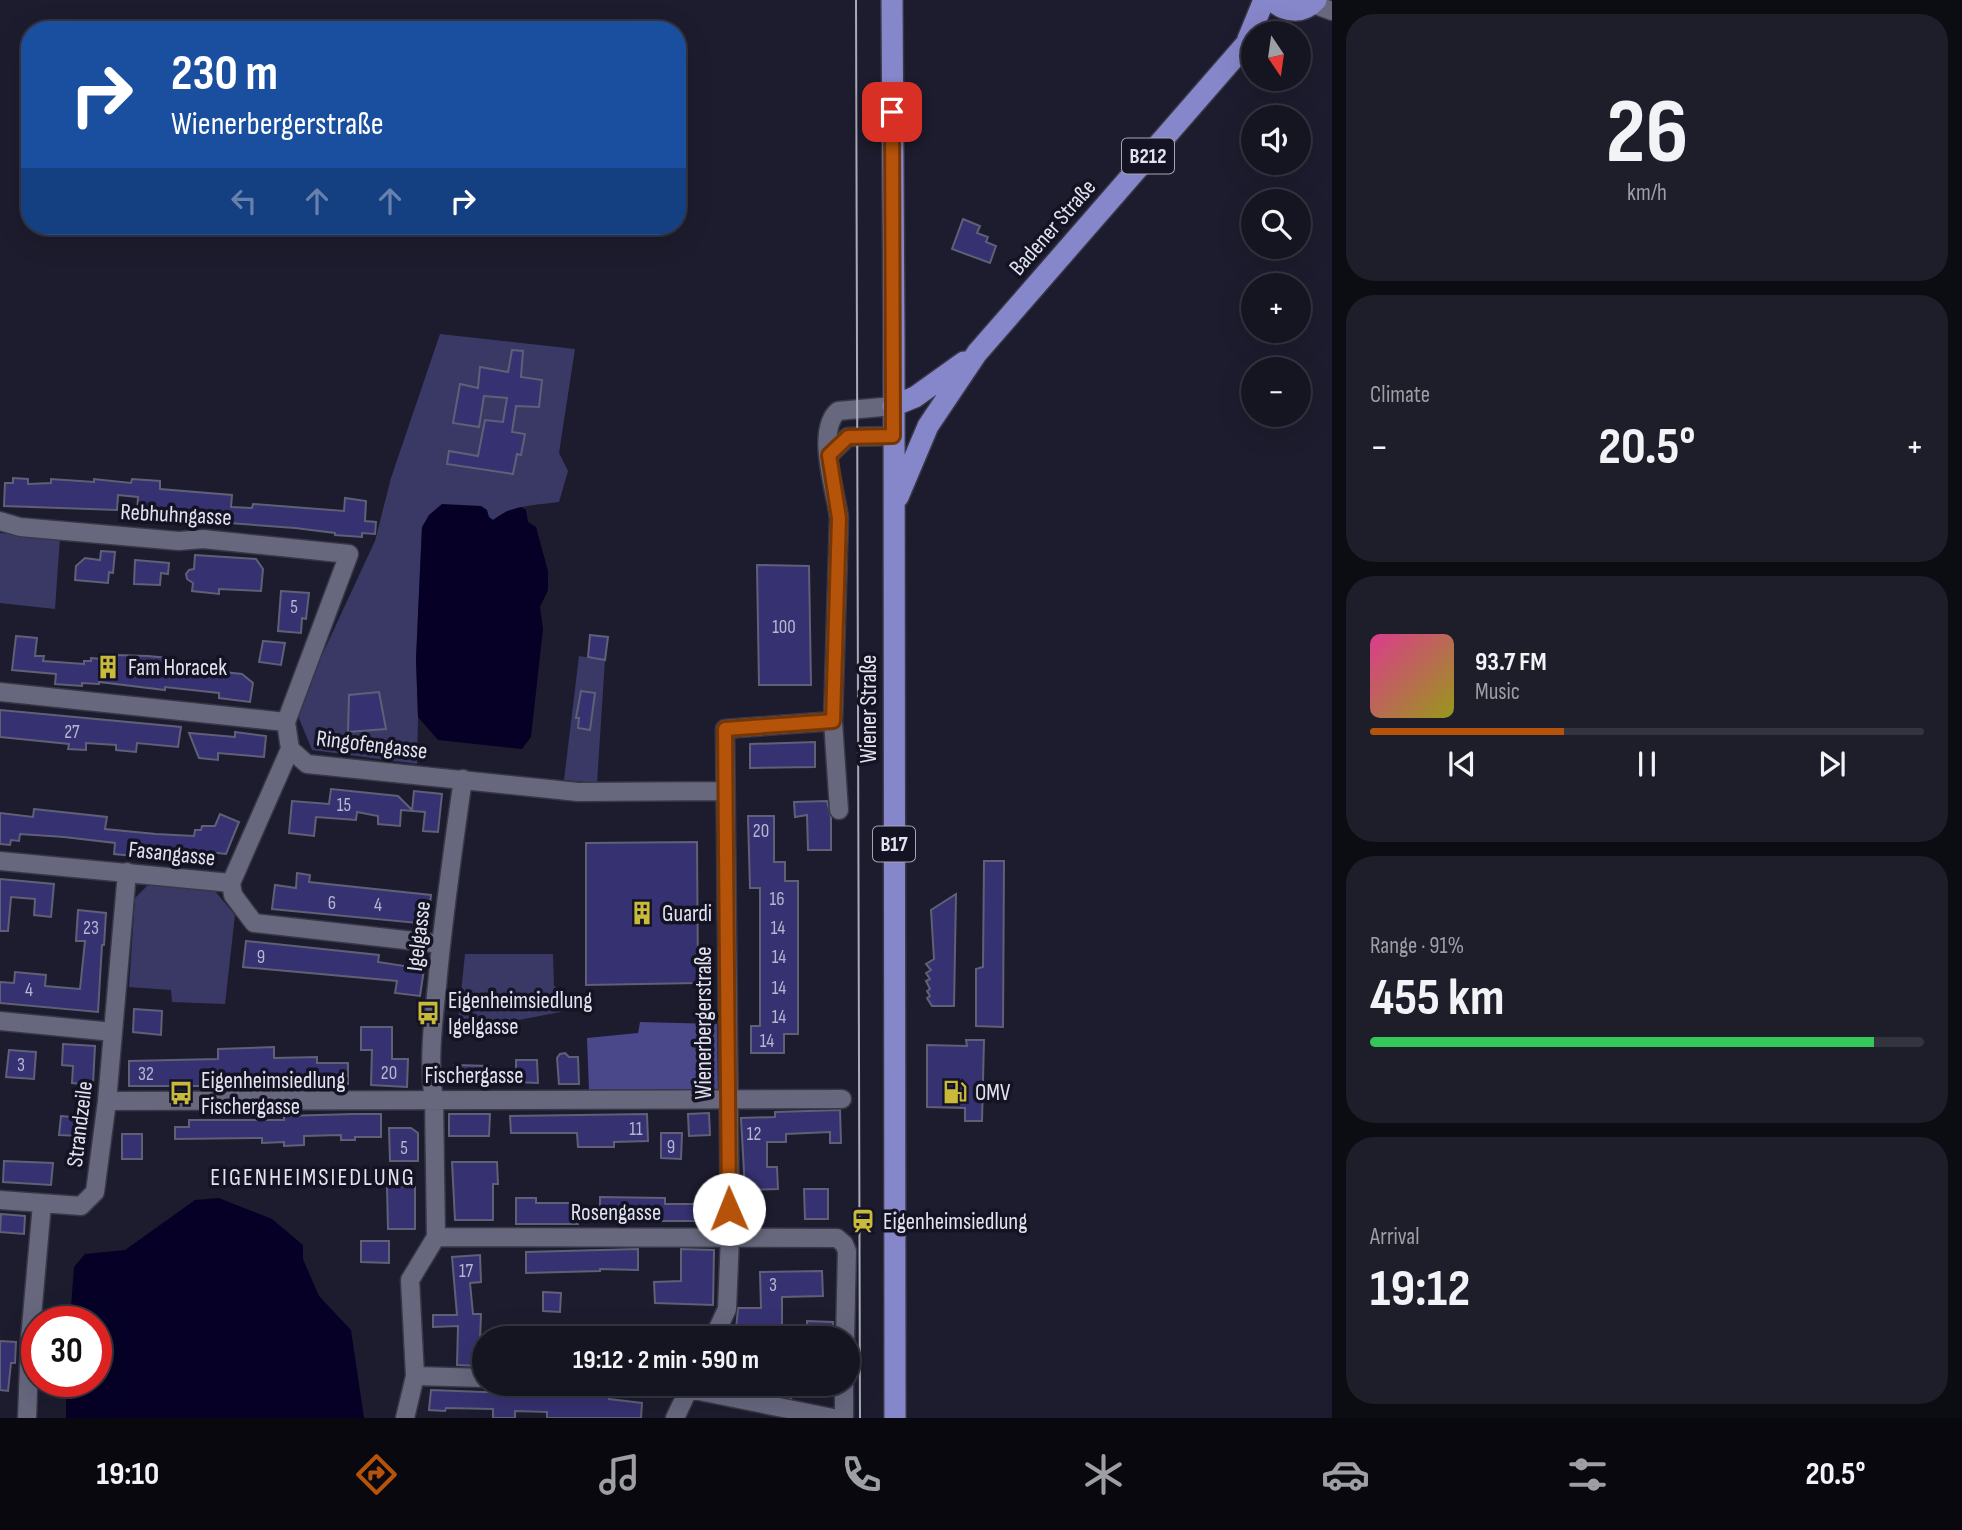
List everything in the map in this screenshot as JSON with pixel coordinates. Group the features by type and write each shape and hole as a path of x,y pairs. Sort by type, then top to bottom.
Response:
{"main road":[{"name":"Wiener Straße","path":"892,0 895,1418"},
{"name":"Badener Straße","path":"1258,21 1264,0"},
{"name":"B212","path":"1279,5 1303,9 1320,5"},
{"name":"Badener Straße","path":"1266,21 1279,5"},
{"name":"Badener Straße","path":"976,353 1241,50"},
{"name":"B212","path":"893,406 915,397 976,353"},
{"name":"B212","path":"894,508 928,426 976,353"}],"street":[{"path":"839,810 833,721 839,518 829,455 828,430 833,415 838,411 893,406"},
{"path":"829,455 848,437 893,436"},
{"name":"Rebhuhngasse","path":"0,521 20,527 179,541 203,539 349,554 286,722"},
{"name":"Ringofengasse","path":"0,692 286,722 290,749 307,764 578,792 725,791"},
{"name":"Wienerbergerstraße","path":"719,1326 727,1309 730,1237 725,729 833,721"},
{"path":"231,883 290,749"},
{"name":"Igelgasse","path":"436,1237 432,1085 434,1013 463,779"},
{"name":"Fasangasse","path":"0,861 231,883 233,895 254,923 441,944"},
{"name":"Strandzeile","path":"0,1200 81,1206 95,1192 107,1101 127,872"},
{"path":"0,1021 113,1032"},
{"name":"Fischergasse","path":"107,1101 842,1099"},
{"path":"27,1418 30,1339 42,1203"},
{"path":"405,1418 415,1376 410,1280 436,1237"},
{"name":"Rosengasse","path":"436,1237 838,1238 847,1251 845,1326"},
{"path":"415,1376 472,1378"},
{"path":"675,1418 686,1396"},
{"path":"732,1396 833,1418"},
{"path":"844,1396 844,1418"}],"shaded area":[{"path":"440,334 575,349 559,453 568,471 559,502 516,509 493,520 489,517 422,527 416,659 417,764 312,750 296,711 375,541 391,478"},
{"path":"442,504 481,506 493,520 507,511 521,507 526,510 528,522 536,527 548,571 548,590 540,607 543,629 531,737 522,749 438,740 418,717 416,659 422,527 429,515"},
{"path":"0,533 60,538 55,609 0,603"},
{"path":"579,656 605,660 597,783 564,780"},
{"path":"148,885 214,890 235,915 225,1004 172,1002 171,990 129,987 135,898"},
{"path":"465,954 553,954 554,986 586,1007 457,1032"},
{"path":"640,1022 717,1024 718,1092 589,1091 587,1038 638,1033"},
{"path":"219,1198 272,1219 303,1245 303,1259 319,1296 351,1330 364,1418 66,1418 66,1397 112,1397 112,1306 71,1306 74,1267 85,1254 125,1250 195,1200"}],"building":[{"path":"963,219 980,226 977,233 988,237 986,242 996,246 990,263 952,249"},
{"path":"512,350 523,351 521,377 542,380 539,407 516,406 512,432 525,434 521,455 517,454 513,474 447,464 449,451 478,456 485,420 503,422 507,398 484,396 479,427 453,423 460,384 478,388 480,367 508,372"},
{"path":"13,478 28,479 28,484 51,483 51,479 94,482 94,479 131,483 132,479 160,481 160,489 232,495 231,507 252,508 253,504 344,511 345,498 366,501 365,521 376,522 375,534 362,533 362,537 335,535 295,528 176,519 176,516 137,512 138,497 118,495 117,510 4,506 5,483 13,483"},
{"path":"101,551 115,552 113,573 109,572 108,583 75,580 76,566 85,558 100,560"},
{"path":"195,555 256,559 263,569 261,591 219,589 219,594 192,591 193,583 187,579 186,574 194,569"},
{"path":"135,560 169,563 168,574 161,573 160,585 134,584"},
{"path":"757,565 809,566 811,685 759,685"},
{"path":"281,591 309,593 306,619 302,618 301,633 278,631"},
{"path":"590,635 608,637 605,660 588,657"},
{"path":"16,636 37,638 35,656 44,656 43,661 84,664 84,661 91,661 91,658 116,660 117,655 148,656 168,658 167,670 188,671 188,668 242,674 253,683 250,702 219,698 219,693 165,687 165,690 99,682 82,683 82,686 55,684 56,674 12,670"},
{"path":"263,641 285,643 281,665 259,662"},
{"path":"581,691 595,693 590,730 578,728 579,718 576,718"},
{"path":"379,692 386,729 348,732 349,695"},
{"path":"0,710 181,727 178,747 137,743 136,752 116,750 116,745 86,743 86,750 68,749 69,744 0,737"},
{"path":"235,732 266,736 264,757 218,753 218,760 199,758 189,733 235,737"},
{"path":"815,742 815,767 750,768 750,744"},
{"path":"331,789 398,796 412,810 414,791 442,794 438,832 423,831 425,812 401,810 400,826 378,824 378,816 357,812 356,820 316,817 314,836 289,833 292,801 329,804"},
{"path":"827,801 831,817 831,850 808,850 807,815 795,817 794,802"},
{"path":"34,809 107,817 105,829 156,834 194,836 195,830 201,830 202,826 215,826 220,814 239,822 226,854 200,851 199,856 187,855 186,861 114,854 115,843 64,837 20,834 19,841 11,840 10,845 0,844 0,813 33,817"},
{"path":"748,816 774,816 774,862 785,862 785,881 798,881 798,1034 784,1034 784,1053 751,1053 751,1026 760,1026 760,888 750,888"},
{"name":"Guardi","path":"697,842 698,983 586,985 586,843"},
{"path":"984,861 1004,861 1003,1027 976,1026 976,969 983,967"},
{"path":"297,873 310,875 309,882 431,895 428,924 272,909 275,885 296,888"},
{"path":"0,879 54,884 51,917 34,915 35,899 11,897 8,931 0,931"},
{"path":"956,894 954,1006 932,1006 927,998 930,996 927,991 930,989 926,981 930,979 926,973 931,970 926,964 934,959 931,910"},
{"path":"78,910 106,913 98,1012 0,1003 0,982 14,983 15,972 46,975 45,986 80,989 85,941 76,941"},
{"path":"246,941 379,955 378,962 424,969 420,996 395,993 397,981 243,967"},
{"path":"134,1009 162,1011 161,1035 133,1032"},
{"path":"361,1027 392,1027 392,1059 408,1059 407,1087 371,1085 372,1050 361,1050"},
{"path":"966,1040 984,1040 982,1121 965,1121 965,1108 927,1107 927,1045 967,1046"},
{"path":"63,1044 95,1046 93,1085 72,1083 73,1066 62,1065"},
{"path":"274,1047 274,1058 317,1057 317,1063 348,1063 348,1084 285,1085 285,1078 250,1077 204,1078 204,1086 129,1086 129,1061 218,1059 218,1049"},
{"path":"9,1050 36,1052 34,1079 6,1077"},
{"path":"565,1053 569,1057 578,1057 579,1084 559,1084 557,1058"},
{"path":"516,1060 537,1060 538,1083 516,1082"},
{"path":"454,1065 490,1066 490,1083 455,1082"},
{"path":"840,1110 841,1143 830,1143 830,1132 786,1134 786,1142 767,1142 767,1167 777,1167 778,1189 745,1190 741,1118 775,1117 775,1112"},
{"path":"709,1113 710,1135 689,1136 688,1114"},
{"path":"381,1114 381,1137 341,1140 341,1135 304,1136 304,1145 284,1146 284,1142 262,1143 262,1138 175,1139 175,1127 189,1127 189,1120 284,1120 284,1116"},
{"path":"449,1114 490,1114 489,1136 449,1136"},
{"path":"647,1114 648,1141 614,1142 614,1147 578,1147 577,1133 511,1133 510,1116"},
{"path":"61,1116 83,1118 81,1136 59,1135"},
{"path":"389,1128 411,1128 418,1133 418,1161 390,1161"},
{"path":"661,1133 682,1133 681,1159 661,1158"},
{"path":"122,1134 142,1134 142,1159 122,1159"},
{"path":"4,1161 53,1163 51,1185 3,1182"},
{"path":"452,1162 497,1162 498,1184 493,1184 493,1220 455,1220"},
{"path":"415,1186 415,1229 388,1229 387,1187"},
{"path":"804,1189 828,1189 828,1219 805,1219"},
{"path":"600,1197 665,1198 665,1204 707,1204 707,1221 600,1221"},
{"path":"516,1198 536,1198 536,1203 578,1203 578,1224 516,1224"},
{"path":"1,1214 25,1216 24,1234 0,1232"},
{"path":"361,1241 389,1241 389,1263 361,1262"},
{"path":"638,1249 638,1270 526,1273 526,1252"},
{"path":"681,1249 714,1250 713,1305 655,1303 654,1282 681,1281"},
{"path":"480,1255 481,1282 470,1283 473,1314 481,1314 481,1326 472,1326 472,1366 457,1365 458,1326 433,1327 433,1315 457,1315 452,1257"},
{"path":"822,1271 823,1296 782,1297 782,1326 736,1326 738,1308 761,1308 760,1272"},
{"path":"543,1292 561,1293 560,1312 543,1311"},
{"path":"807,1321 833,1322 833,1326 807,1326"},
{"path":"0,1341 16,1342 15,1363 11,1363 8,1391 0,1390"},
{"path":"431,1390 472,1392 472,1396 609,1397 642,1403 641,1418 547,1418 547,1412 515,1411 515,1418 493,1418 493,1409 429,1410"}],"tram line":[{"path":"856,0 860,1418"}],"place":[{"name":"Fam Horacek","path":"108,667"},
{"name":"Guardi","path":"642,913"},
{"name":"Eigenheimsiedlung Igelgasse","path":"428,1013"},
{"name":"OMV","path":"955,1092"},
{"name":"Eigenheimsiedlung Fischergasse","path":"181,1093"},
{"name":"Eigenheimsiedlung","path":"863,1221"}],"district":[{"name":"EIGENHEIMSIEDLUNG","path":"313,1177"}],"route":[{"path":"729,1209 725,729 833,721 839,518 829,455 848,437 893,436 892,112"}]}
